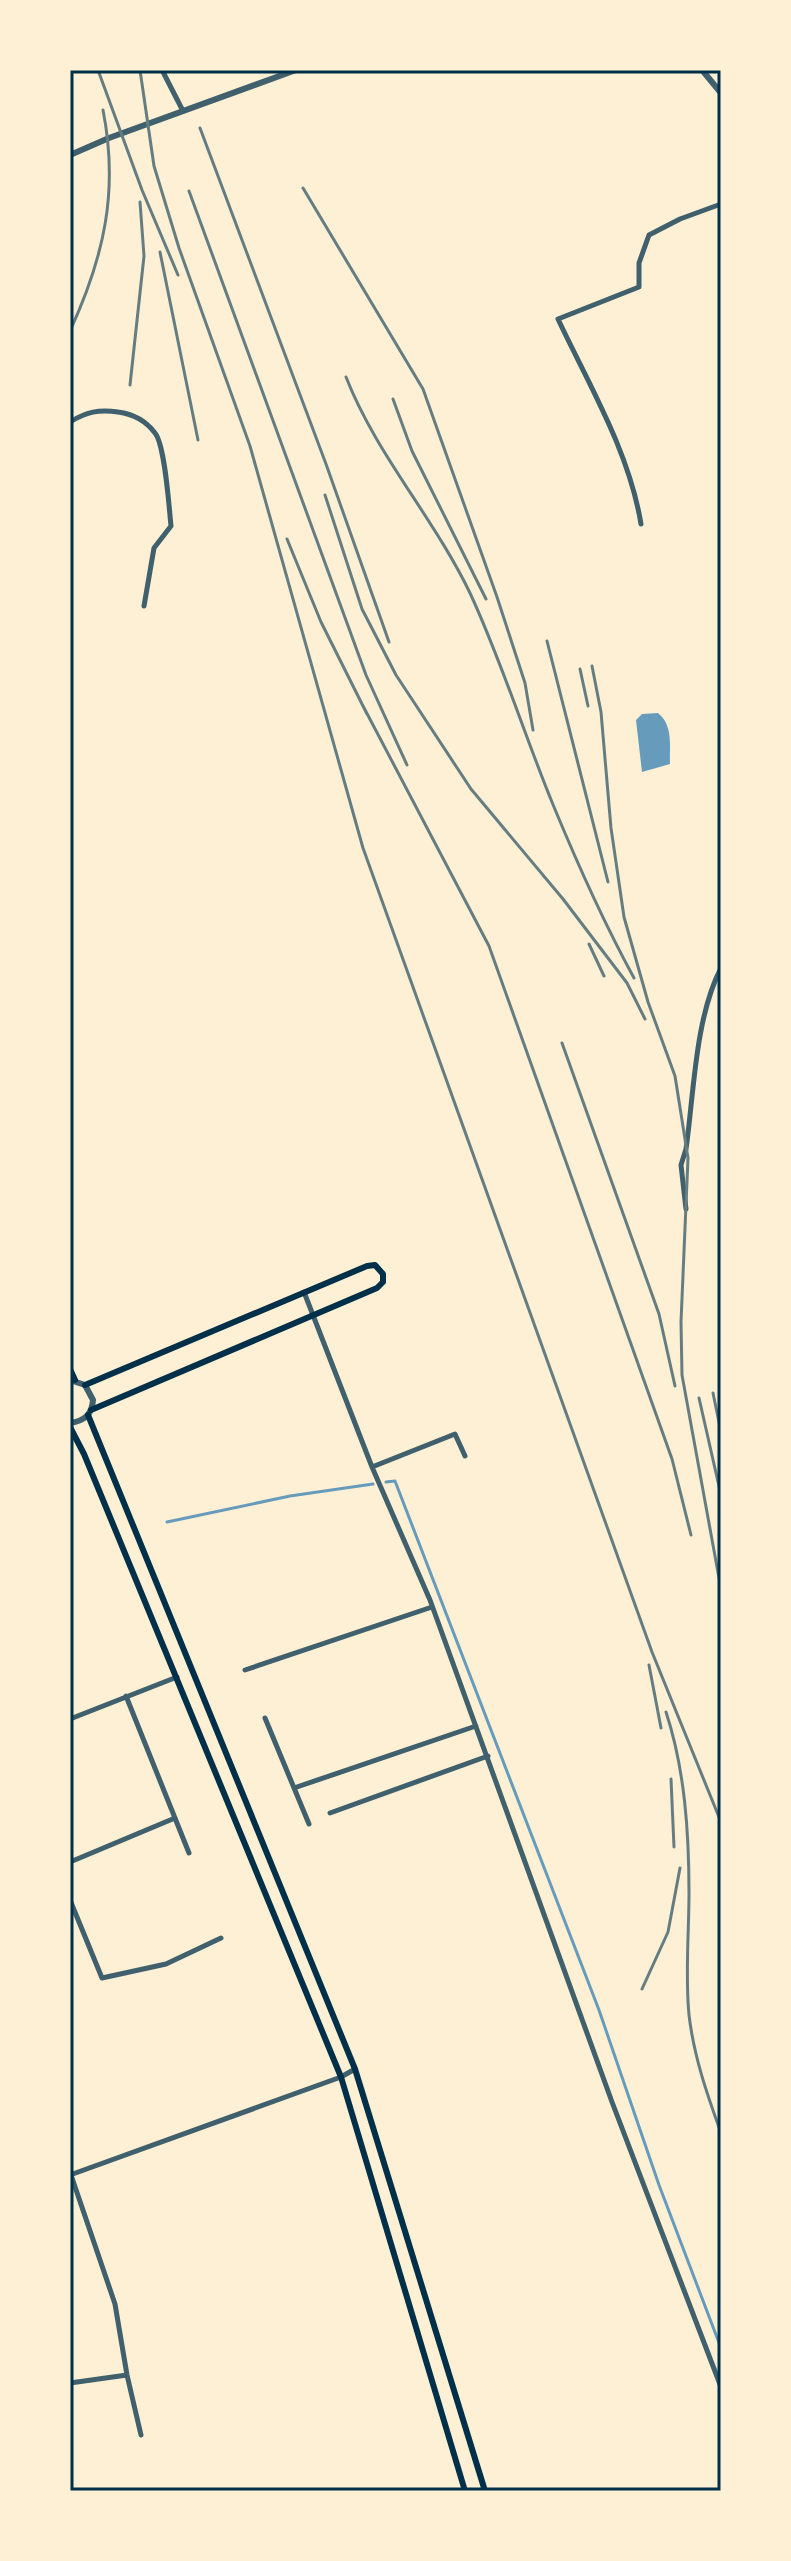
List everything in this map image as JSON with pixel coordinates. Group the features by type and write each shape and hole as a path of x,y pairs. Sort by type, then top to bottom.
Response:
{"main road":[{"path":"85,1385 371,1265 379,1267 383,1274 383,1282 377,1288 90,1412 355,2069 485,2491"},
{"path":"70,1369 72,1380"},
{"path":"70,1425 341,2077 465,2491"}],"street":[{"path":"162,70 183,111"},
{"path":"70,155 296,70"},
{"path":"702,70 721,93"},
{"path":"641,524 636,494 628,472 558,319 639,287 639,263 649,235 680,219 721,204"},
{"path":"70,422 83,414 100,410 122,412 141,419 157,435 171,526 154,548 144,606"},
{"path":"686,1209 681,1165 686,1149 704,1019 721,968"},
{"path":"304,1292 372,1467 432,1607 612,2102 721,2387"},
{"path":"70,1425 90,1412 92,1395 85,1385 72,1380"},
{"path":"372,1467 455,1434 465,1456"},
{"path":"245,1670 432,1607"},
{"path":"70,1719 177,1677"},
{"path":"126,1696 189,1853"},
{"path":"265,1718 309,1824"},
{"path":"294,1788 476,1726"},
{"path":"330,1813 488,1756"},
{"path":"70,1862 175,1818"},
{"path":"70,1900 102,1978 166,1964 221,1938"},
{"path":"141,2435 115,2304 71,2175 341,2077 355,2069"},
{"path":"70,2383 127,2375"}],"water":[{"path":"658,713 669,730 670,764 642,772 636,720 642,714"}],"waterway":[{"path":"386,1482 395,1481 599,2010 659,2185 721,2348"},
{"path":"167,1522 290,1496 373,1484"}],"railway":[{"path":"98,70 142,190 178,275"},
{"path":"140,70 154,166 179,248 250,446 363,848 652,1652 721,1822"},
{"path":"70,331 92,277 105,223 109,168 103,110"},
{"path":"200,128 389,642"},
{"path":"303,188 423,389 525,683 533,730"},
{"path":"189,191 366,675 407,765"},
{"path":"130,385 144,256 140,202"},
{"path":"160,252 198,440"},
{"path":"346,377 373,433 440,538 470,593 563,829 634,978"},
{"path":"393,399 412,451 486,599"},
{"path":"325,495 362,609 396,675 471,789 563,899 627,983 645,1019"},
{"path":"287,539 321,622 367,714"},
{"path":"547,641 608,882"},
{"path":"592,666 601,712 611,828 624,917 648,1002 675,1076 688,1158 681,1322 682,1375 721,1589"},
{"path":"580,669 588,706"},
{"path":"362,704 489,946 672,1459 691,1535"},
{"path":"589,944 604,976"},
{"path":"562,1043 659,1314 675,1386"},
{"path":"713,1393 721,1432"},
{"path":"699,1398 721,1495"},
{"path":"649,1665 661,1728"},
{"path":"666,1712 678,1756 687,1825 687,1970 691,2031 721,2133"},
{"path":"671,1779 674,1847"},
{"path":"642,1989 668,1932 680,1868"}]}
